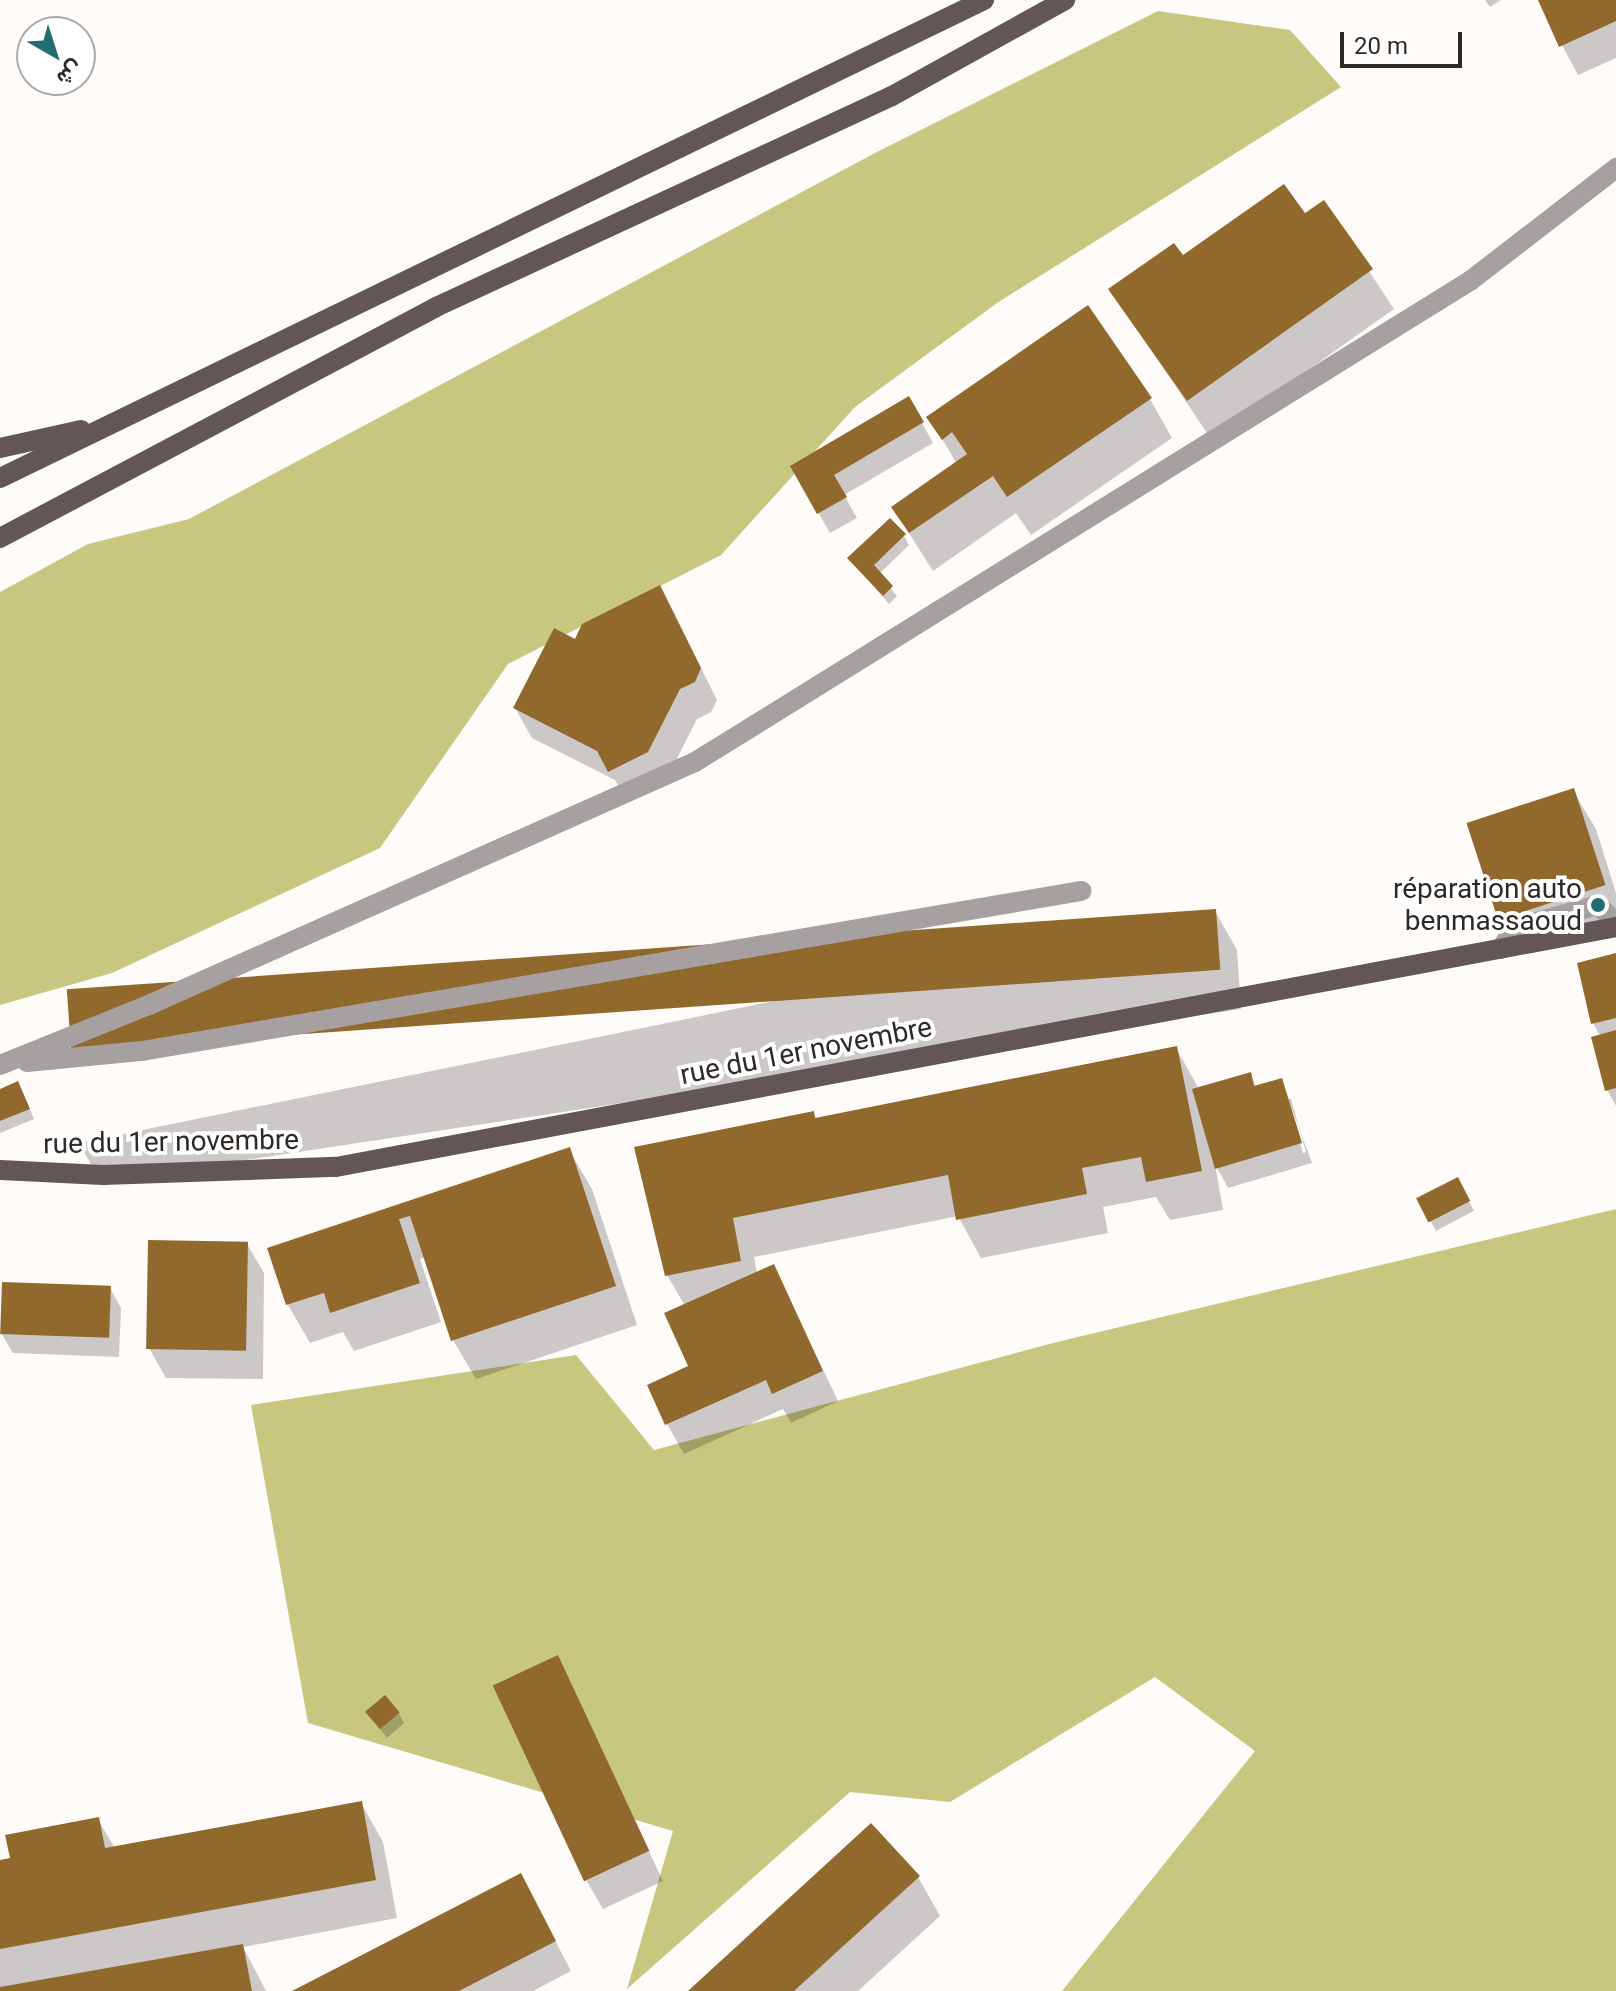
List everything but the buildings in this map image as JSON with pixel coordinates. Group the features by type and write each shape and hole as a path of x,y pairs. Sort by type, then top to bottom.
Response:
{"main road":[{"path":"0,478 984,0"},
{"path":"0,538 436,307 892,96 1065,0"},
{"path":"0,448 116,421"},
{"name":"rue du 1er novembre","path":"0,1170 103,1175 336,1167 1616,925"}],"street":[{"path":"2,1065 695,762 1470,281 1616,168"},
{"path":"2,1065 142,1051 1081,891"}],"shaded area":[{"path":"1158,11 1290,30 1341,87 997,303 855,407 721,555 508,664 380,848 112,973 0,1005 0,592 88,544 189,519 875,153"},
{"path":"1616,1209 1616,1991 1062,1991 1255,1751 1155,1677 950,1802 850,1792 627,1989 673,1831 308,1723 251,1405 576,1355 654,1450 1057,1342"}],"place":[{"name":"réparation auto benmassaoud","path":"1598,905"}]}
